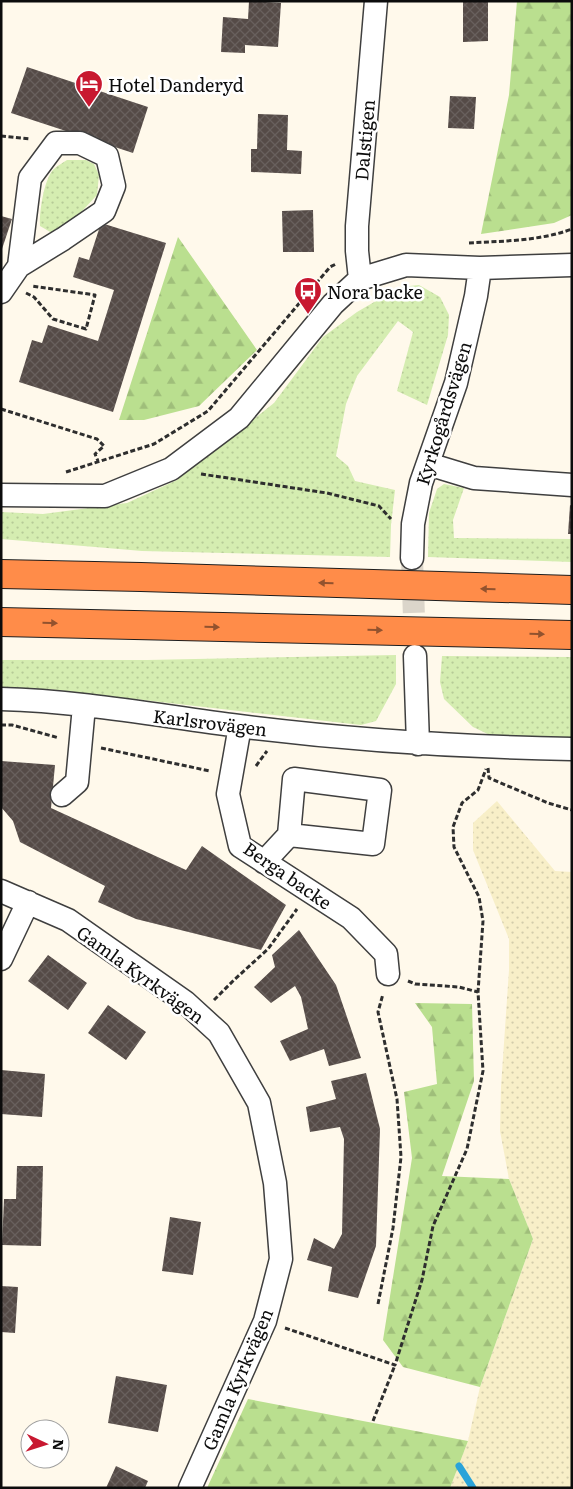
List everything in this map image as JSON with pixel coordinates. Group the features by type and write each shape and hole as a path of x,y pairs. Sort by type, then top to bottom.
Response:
{"highway":[{"path":"1,559 141,577"},
{"path":"1,574 572,590"},
{"path":"1,622 572,635"}],"street":[{"name":"Dalstigen","path":"360,280 357,226 376,1"},
{"path":"56,143 80,143 106,156 114,186 104,211 63,239 9,281 30,178 56,143"},
{"path":"1,495 105,496 171,469 239,418 333,304 360,280 406,265 480,268 572,265"},
{"name":"Kyrkogårdsvägen","path":"412,550 413,524 421,483 456,383 476,296 480,268"},
{"path":"428,464 474,478 572,485"},
{"path":"415,656 418,744 488,748 572,748"},
{"name":"Karlsrovägen","path":"1,699 41,700 240,726 418,744"},
{"path":"62,795 77,782 84,706"},
{"name":"Berga backe","path":"240,726 228,794 240,846 351,918 386,954 388,974"},
{"path":"264,862 290,834"},
{"name":"Gamla Kyrkvägen","path":"1,890 68,920 185,1002 219,1033 259,1103 275,1183 280,1259 265,1321 190,1488"},
{"path":"1,959 28,902"}],"path":[{"path":"557,235 572,232"},
{"path":"9,281 95,296 86,329 53,319 34,297 9,281"},
{"path":"1,409 97,439 104,446 95,454 98,461"},
{"path":"171,469 327,493 379,506 412,550"},
{"path":"373,1421 422,1280 433,1226 468,1148 482,1071 478,992 483,921 479,897 454,847 452,827 462,803 478,790 487,764 489,778 548,803 572,810"},
{"path":"199,1015 268,949 310,891"},
{"path":"378,1304 393,1228 401,1158 397,1099 378,1012 388,974 415,984 459,987 478,992"},
{"path":"265,1321 394,1365"}],"shaded area":[{"path":"497,801 555,871 572,872 572,1488 450,1488 468,1441 480,1387 533,1239 509,1179 500,1131 509,939 473,850 473,823"}],"green space":[{"path":"517,1 572,1 572,215 554,223 481,234 509,95"},
{"path":"67,160 86,160 94,164 99,175 97,195 72,222 52,233 40,226 43,196 50,174"},
{"path":"178,237 257,350 199,406 144,420 119,420"},
{"path":"419,285 440,297 449,315 448,335 427,405 397,391 413,332 398,321 357,376 346,404 336,456 348,466 355,481 395,490 390,557 142,551 1,539 1,512 43,514 127,503 177,480 274,403 323,337 357,312 400,287"},
{"path":"444,484 464,488 453,520 454,538 572,539 572,562 428,557 429,513 437,489"},
{"path":"396,655 396,684 376,721 361,725 48,689 1,689 1,660 147,660"},
{"path":"442,656 572,657 572,739 494,737 473,727 444,699 440,682"},
{"path":"415,1003 472,1004 474,1081 442,1176 509,1179 533,1239 480,1387 403,1367 383,1340 412,1158 404,1092 437,1084 432,1027"},
{"path":"248,1399 468,1441 450,1488 207,1488"}],"building":[{"path":"249,1 281,3 278,47 245,45 245,53 221,52 223,17 248,19"},
{"path":"463,1 488,1 488,41 463,42"},
{"path":"27,67 148,107 133,153 11,113"},
{"path":"450,96 476,97 474,129 448,128"},
{"path":"258,114 288,115 287,150 302,151 301,174 251,172 251,149 257,149"},
{"path":"313,210 314,252 283,252 282,211"},
{"path":"1,216 12,219 2,249 1,249"},
{"path":"101,223 166,243 113,412 19,382 32,340 42,343 48,325 98,341 114,290 73,277 79,257 89,260"},
{"path":"570,505 572,506 572,534 568,534"},
{"path":"1,761 55,765 51,808 186,870 202,846 286,905 261,950 136,919 98,902 105,886 20,842 13,821 1,807"},
{"path":"299,930 336,985 361,1058 329,1066 324,1049 290,1061 280,1041 308,1029 301,997 295,986 271,1003 254,987 275,967 272,955"},
{"path":"48,955 87,983 68,1010 28,981"},
{"path":"108,1005 146,1032 126,1060 88,1033"},
{"path":"1,1070 45,1074 42,1117 1,1114"},
{"path":"366,1073 380,1129 376,1246 358,1298 328,1291 332,1267 307,1260 314,1238 334,1249 342,1234 344,1139 340,1127 310,1132 306,1107 336,1099 331,1081"},
{"path":"17,1166 43,1166 41,1246 2,1245 4,1199 16,1199"},
{"path":"170,1217 201,1222 193,1275 162,1271"},
{"path":"1,1286 18,1287 15,1333 1,1332"},
{"path":"116,1376 167,1385 158,1432 108,1423"},
{"path":"116,1466 148,1481 145,1488 106,1488"}],"waterway":[{"path":"459,1466 473,1488"}],"tunnel":[{"path":"412,558 415,648"}],"place":[{"name":"Hotel Danderyd","path":"89,108"},
{"name":"Nora backe","path":"308,315"}]}
